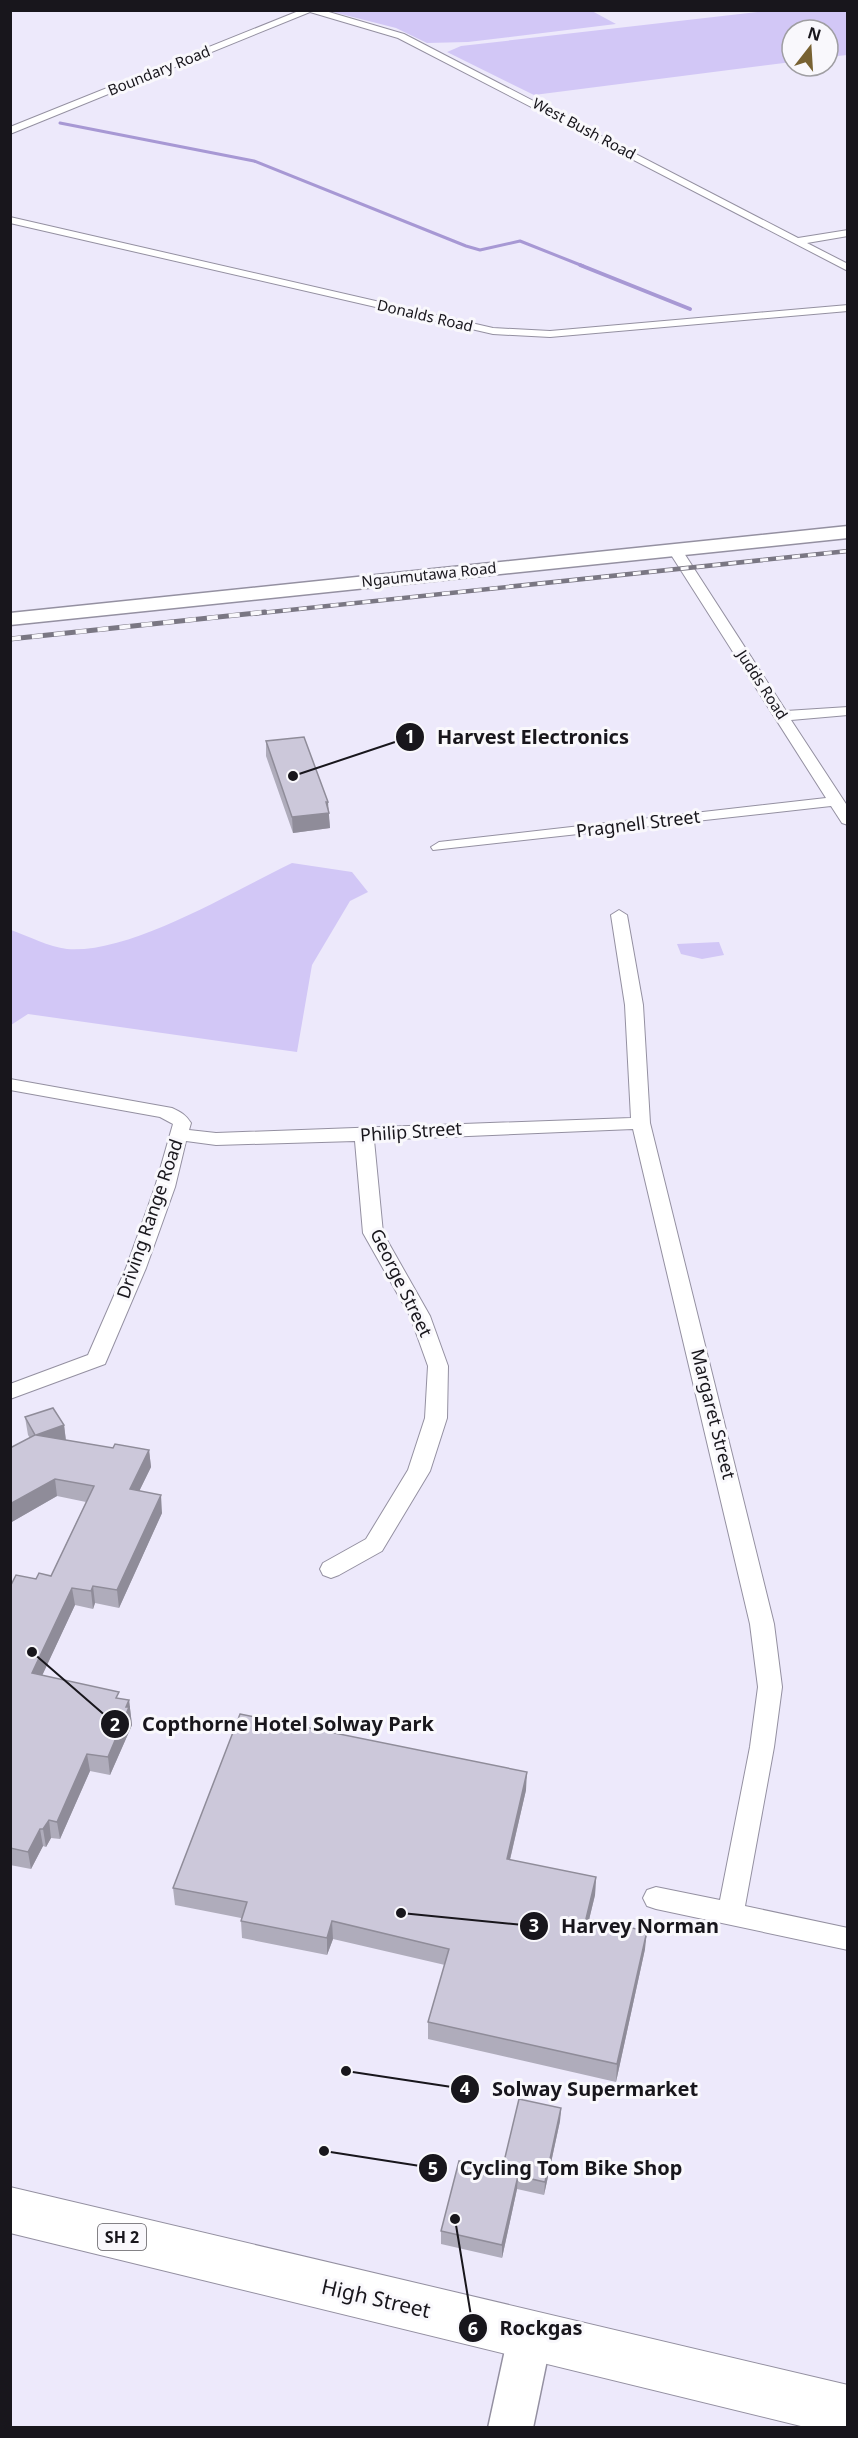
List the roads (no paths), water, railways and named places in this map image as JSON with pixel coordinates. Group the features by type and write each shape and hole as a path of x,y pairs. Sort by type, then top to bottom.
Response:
{"highway":[{"name":"High Street","path":"10,2210 848,2411"}],"main road":[{"name":"Ngaumutawa Road","path":"10,619 848,532"},
{"path":"510,2427 530,2336"}],"street":[{"name":"Boundary Road","path":"10,131 310,10"},
{"name":"West Bush Road","path":"310,10 401,36 848,268"},
{"name":"Donalds Road","path":"10,220 493,331 550,334 848,308"},
{"path":"797,241 848,233"},
{"name":"Judds Road","path":"675,550 848,820"},
{"path":"786,723 848,711"},
{"path":"786,723 848,724"},
{"name":"Pragnell Street","path":"439,848 836,801"},
{"name":"Margaret Street","path":"619,915 634,1005 641,1123 757,1601 770,1688 762,1748 730,1914"},
{"name":"Driving Range Road","path":"10,1084 165,1112 177,1117 182,1124 165,1188 156,1205 136,1268 100,1348 98,1359 10,1392"},
{"name":"Philip Street","path":"180,1135 216,1139 364,1136 427,1130 641,1123"},
{"name":"George Street","path":"331,1569 374,1545 419,1471 436,1418 438,1366 420,1316 373,1233 364,1136"},
{"path":"656,1898 848,1939"}],"waterway":[{"path":"60,123 254,161 466,246 480,250 520,241 583,266"},
{"path":"580,265 690,309"}],"railway":[{"path":"251,614 848,551"},
{"path":"10,639 265,612"}],"place":[{"name":"Harvest Electronics","path":"293,776"},
{"name":"Copthorne Hotel Solway Park","path":"32,1652"},
{"name":"Harvey Norman","path":"401,1913"},
{"name":"Solway Supermarket","path":"346,2071"},
{"name":"Cycling Tom Bike Shop","path":"324,2151"},
{"name":"Rockgas","path":"455,2219"}]}
